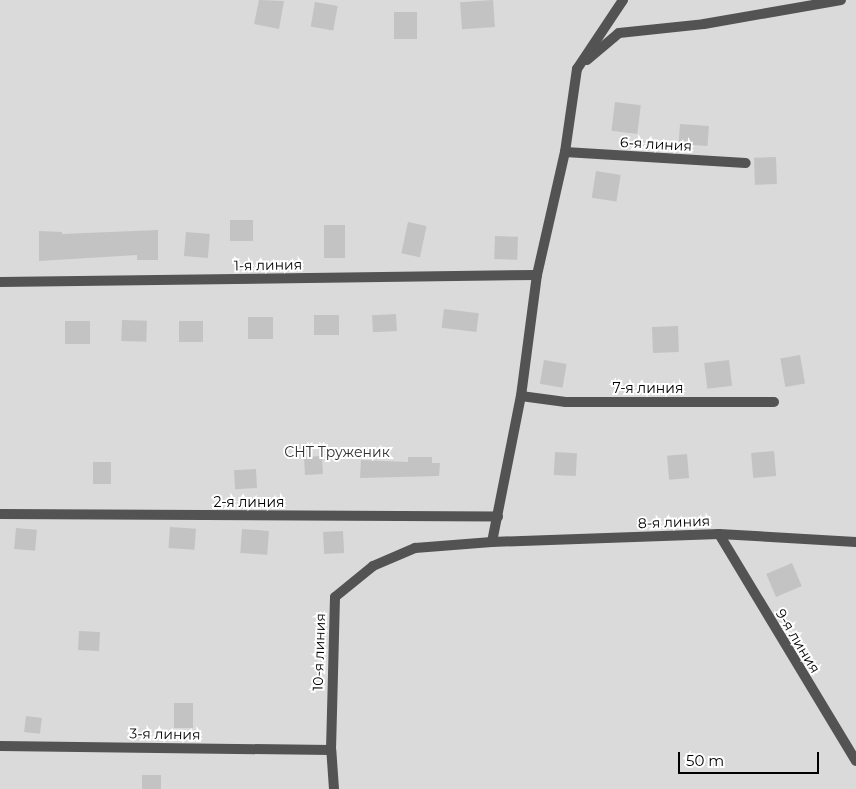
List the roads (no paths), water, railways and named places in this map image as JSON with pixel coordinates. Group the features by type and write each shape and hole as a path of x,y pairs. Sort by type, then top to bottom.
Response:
{"street":[{"path":"492,542 521,396 537,275 565,152 577,69 623,0"},
{"path":"577,69 619,33 704,24 841,0"},
{"name":"6-я линия","path":"565,152 746,162"},
{"name":"1-я линия","path":"0,282 537,275"},
{"name":"7-я линия","path":"521,396 566,402 774,402"},
{"name":"2-я линия","path":"0,514 498,517"},
{"name":"8-я линия","path":"492,542 719,534 856,542"},
{"name":"9-я линия","path":"719,534 856,761"},
{"name":"10-я линия","path":"334,789 331,750 335,598 373,566 415,548 492,542"},
{"name":"3-я линия","path":"0,746 331,750"}],"park label":[{"name":"СНТ Труженик","path":"337,452"}]}
